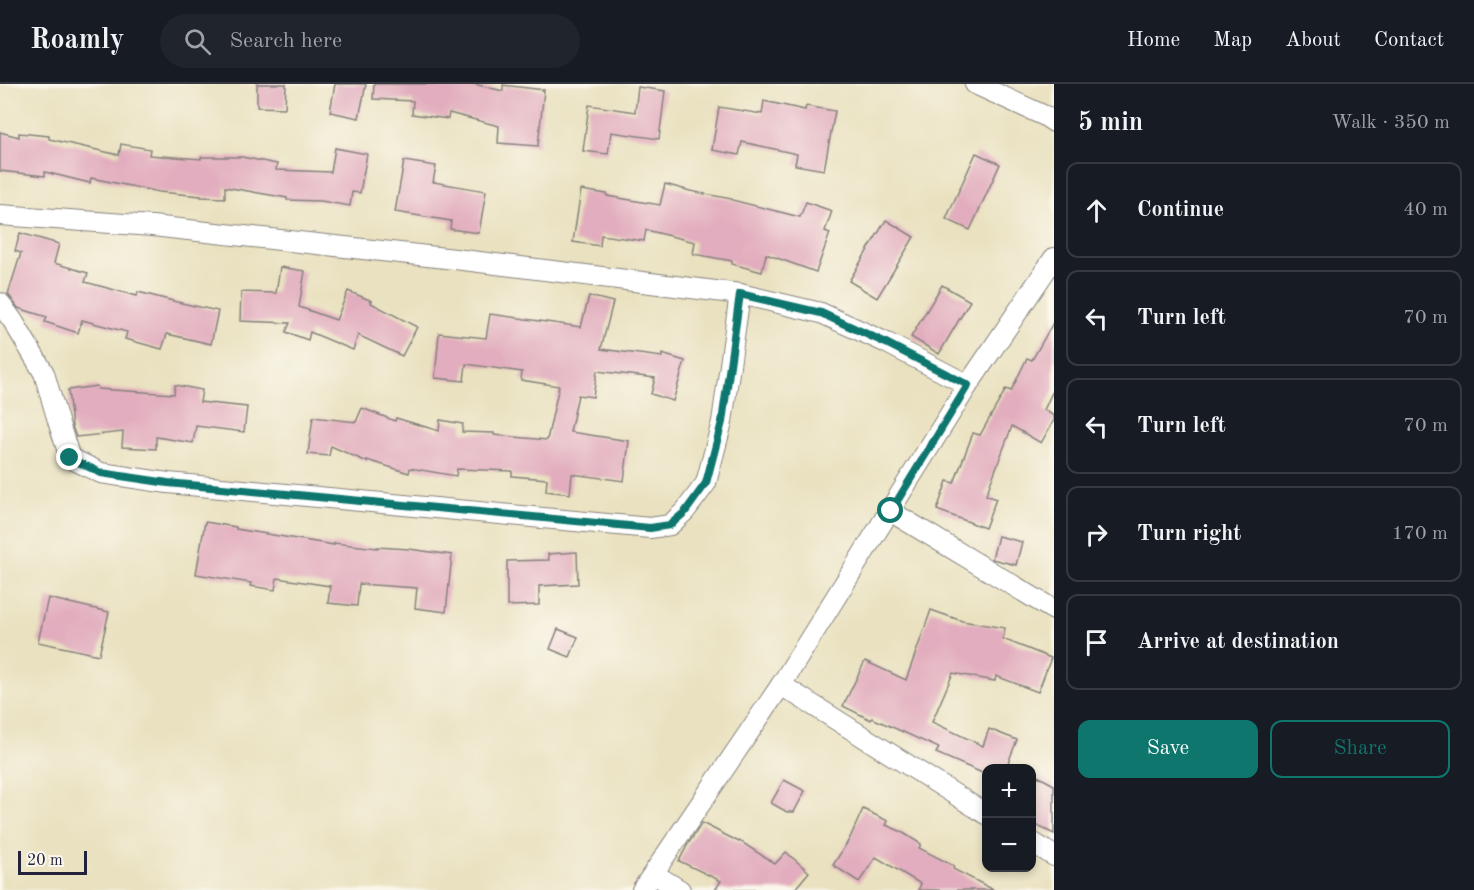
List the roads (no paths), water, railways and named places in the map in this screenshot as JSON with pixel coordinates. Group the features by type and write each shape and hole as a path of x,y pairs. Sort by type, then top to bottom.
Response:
{"street":[{"path":"975,84 1054,122"},
{"path":"0,215 152,226 740,294 821,313 968,385"},
{"path":"642,890 781,685 968,385 1054,258"},
{"path":"0,303 44,373 70,458 101,473 168,483 650,528 670,525 685,512 706,483 722,422 740,294"},
{"path":"891,511 1054,610"},
{"path":"781,685 982,811"},
{"path":"1036,845 1054,856"},
{"path":"654,874 680,890"}]}
